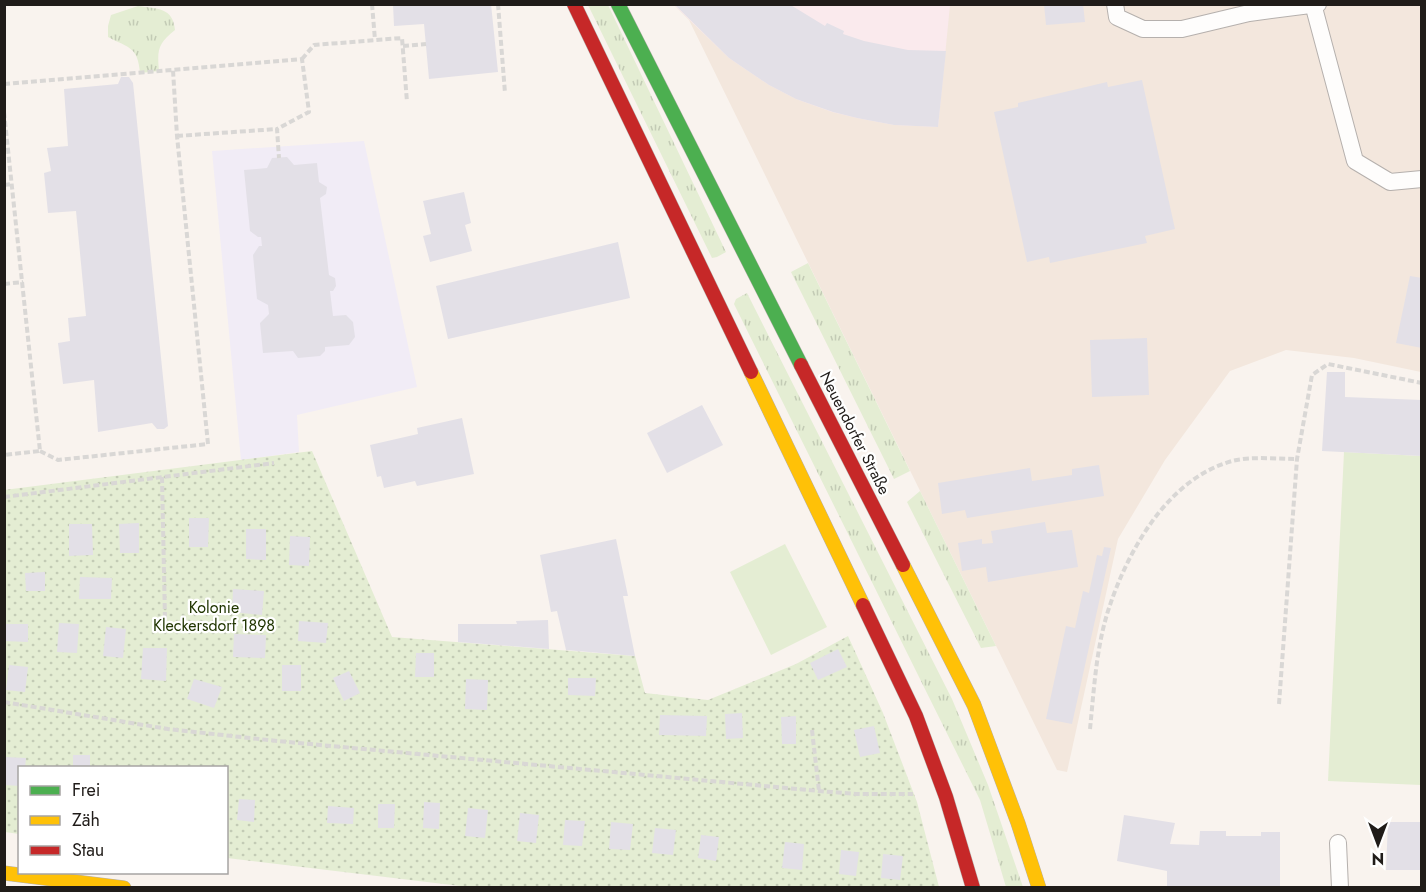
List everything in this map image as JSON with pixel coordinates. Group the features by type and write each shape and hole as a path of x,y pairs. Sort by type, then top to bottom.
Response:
{"main road":[{"path":"574,4 916,716 946,797 973,888"},
{"name":"Neuendorfer Straße","path":"618,4 974,705 1018,823 1039,888"},
{"path":"4,873 123,888"}],"lane":[{"path":"1114,4 1117,16 1143,28 1182,29 1249,13 1315,5 1355,161 1390,182 1422,179"},
{"path":"1338,843 1340,888"}],"path":[{"path":"372,4 375,40"},
{"path":"498,4 505,93"},
{"path":"4,84 302,59 314,45 402,38 407,102"},
{"path":"403,46 426,44"},
{"path":"177,136 277,129 309,112 302,59"},
{"path":"4,455 40,451 58,460 208,444 177,136 173,70"},
{"path":"4,112 40,451"},
{"path":"277,129 279,158"},
{"path":"4,185 12,184"},
{"path":"4,284 23,282"},
{"path":"1279,704 1297,459 1312,375 1328,364 1422,383"},
{"path":"1090,729 1096,667 1108,612 1125,569 1146,531 1170,500 1196,477 1233,461 1297,459"},
{"path":"4,497 274,463"},
{"path":"162,477 165,620"},
{"path":"4,702 168,729 276,741 819,791 856,794 914,794"},
{"path":"812,730 819,791"}],"shaded area":[{"path":"674,5 1421,5 1421,372 1354,358 1286,350 1230,371 1165,460 1118,539 1067,772 1057,770 689,20"},
{"path":"674,5 950,5 938,127 894,125 857,118 796,99 769,85 729,58"},
{"path":"364,141 417,387 297,415 299,452 241,460 212,151"}],"green space":[{"path":"588,5 608,5 726,252 717,257 712,258"},
{"path":"138,6 163,10 174,22 175,30 165,39 160,48 159,71 140,73 135,53 127,46 108,37 111,15"},
{"path":"808,263 910,471 894,479 791,272"},
{"path":"747,293 952,699 988,785 1023,887 1006,887 980,800 734,304 736,299"},
{"name":"Kolonie Kleckersdorf 1898","path":"312,451 392,637 635,656 645,693 708,700 796,664 848,636 883,713 917,802 939,887 477,888 228,858 228,766 18,766 18,834 5,832 4,490"},
{"path":"1344,452 1421,456 1421,785 1328,781"},
{"path":"920,491 996,646 981,648 907,502"},
{"path":"785,544 827,627 771,655 730,572"}],"building":[{"path":"393,4 491,4 498,72 429,79 424,24 394,26"},
{"path":"674,4 789,4 825,26 827,23 844,31 843,34 864,41 908,50 946,51 938,127 894,125 857,118 796,99 769,85 729,58"},
{"path":"1044,4 1083,4 1085,22 1046,25"},
{"path":"121,77 129,77 133,83 168,426 164,429 157,429 152,423 98,432 94,380 63,384 58,343 70,341 68,318 86,316 76,211 48,213 44,173 51,171 47,148 68,146 64,89 118,84"},
{"path":"1142,80 1175,229 1145,236 1147,243 1050,263 1049,257 1027,262 994,112 1018,107 1018,103 1107,82 1108,87"},
{"path":"287,157 294,165 317,163 319,182 327,187 326,194 320,198 329,275 335,278 336,286 333,291 330,291 333,316 346,315 353,322 355,337 349,345 325,347 325,351 320,356 298,358 293,351 263,353 260,323 269,314 268,305 257,299 253,255 259,246 262,246 261,237 250,231 244,170 267,168 272,158"},
{"path":"464,192 471,223 465,225 472,251 430,262 423,236 431,234 423,201"},
{"path":"618,242 630,298 448,339 436,286"},
{"path":"1410,276 1422,278 1422,348 1396,343"},
{"path":"1147,338 1149,395 1092,397 1090,340"},
{"path":"1327,372 1345,372 1345,397 1422,400 1422,456 1322,451"},
{"path":"702,405 723,445 667,473 647,433"},
{"path":"462,418 474,474 417,486 415,481 384,488 381,476 377,477 370,445 418,434 417,428"},
{"path":"1099,465 1104,496 967,518 965,510 942,514 938,483 1030,468 1032,481 1072,475 1072,469"},
{"path":"189,518 209,518 208,547 189,547"},
{"path":"1045,522 1047,533 1072,530 1078,567 988,582 986,567 962,571 958,543 982,539 982,544 993,543 991,531"},
{"path":"139,523 139,553 120,553 119,524"},
{"path":"69,524 92,524 93,555 69,556"},
{"path":"246,529 266,529 266,560 246,559"},
{"path":"290,536 310,537 309,566 289,565"},
{"path":"616,539 628,596 623,596 635,656 566,650 557,611 551,612 540,555"},
{"path":"1104,547 1111,548 1072,724 1046,719 1066,626 1075,628 1083,591 1089,593 1097,555 1102,556"},
{"path":"45,572 45,591 26,591 25,573"},
{"path":"80,577 112,578 111,599 79,599"},
{"path":"233,589 264,591 262,615 232,612"},
{"path":"548,620 549,649 458,642 458,624 517,624 516,621"},
{"path":"299,621 328,623 326,643 298,641"},
{"path":"59,623 79,624 77,653 57,652"},
{"path":"4,624 28,624 28,642 4,641"},
{"path":"106,627 126,629 123,658 103,656"},
{"path":"234,634 266,635 265,658 233,657"},
{"path":"143,648 167,648 166,681 141,679"},
{"path":"838,649 847,667 818,680 810,663"},
{"path":"416,653 434,653 434,677 415,677"},
{"path":"9,665 28,667 25,692 6,690"},
{"path":"282,665 301,665 301,691 282,691"},
{"path":"349,671 360,693 344,701 333,678"},
{"path":"568,678 596,678 595,696 568,695"},
{"path":"194,679 222,687 214,708 187,699"},
{"path":"466,679 488,680 487,710 465,709"},
{"path":"742,713 743,738 726,739 725,714"},
{"path":"660,715 707,716 706,736 659,735"},
{"path":"796,716 796,744 782,744 781,717"},
{"path":"874,726 880,753 860,757 854,730"},
{"path":"73,755 90,755 90,766 73,766"},
{"path":"5,757 26,758 25,766 18,766 18,786 4,785"},
{"path":"239,799 255,800 254,822 237,820"},
{"path":"424,802 440,803 439,829 423,828"},
{"path":"378,804 395,804 394,828 378,828"},
{"path":"328,806 354,808 353,824 327,823"},
{"path":"468,808 488,810 485,838 465,836"},
{"path":"520,813 539,815 536,843 517,841"},
{"path":"1124,815 1175,823 1170,844 1199,845 1200,831 1226,831 1226,836 1261,836 1261,832 1280,832 1280,888 1167,886 1167,871 1117,861"},
{"path":"565,820 585,821 582,846 563,845"},
{"path":"611,822 633,824 630,850 609,849"},
{"path":"1388,822 1422,822 1422,870 1386,870"},
{"path":"655,828 676,830 673,855 652,853"},
{"path":"701,835 719,837 716,861 698,858"},
{"path":"785,842 804,844 802,870 782,868"},
{"path":"841,850 859,852 856,876 839,874"},
{"path":"883,854 903,856 900,880 881,878"}],"traffic: fast":[{"path":"618,4 801,365"}],"traffic: slow":[{"path":"751,372 863,605"},
{"path":"903,565 974,705 1018,823 1039,888"},
{"path":"4,873 124,888"}],"traffic: jam":[{"path":"574,4 751,372"},
{"path":"801,365 903,565"},
{"path":"863,605 916,716 946,797 973,888"}]}
